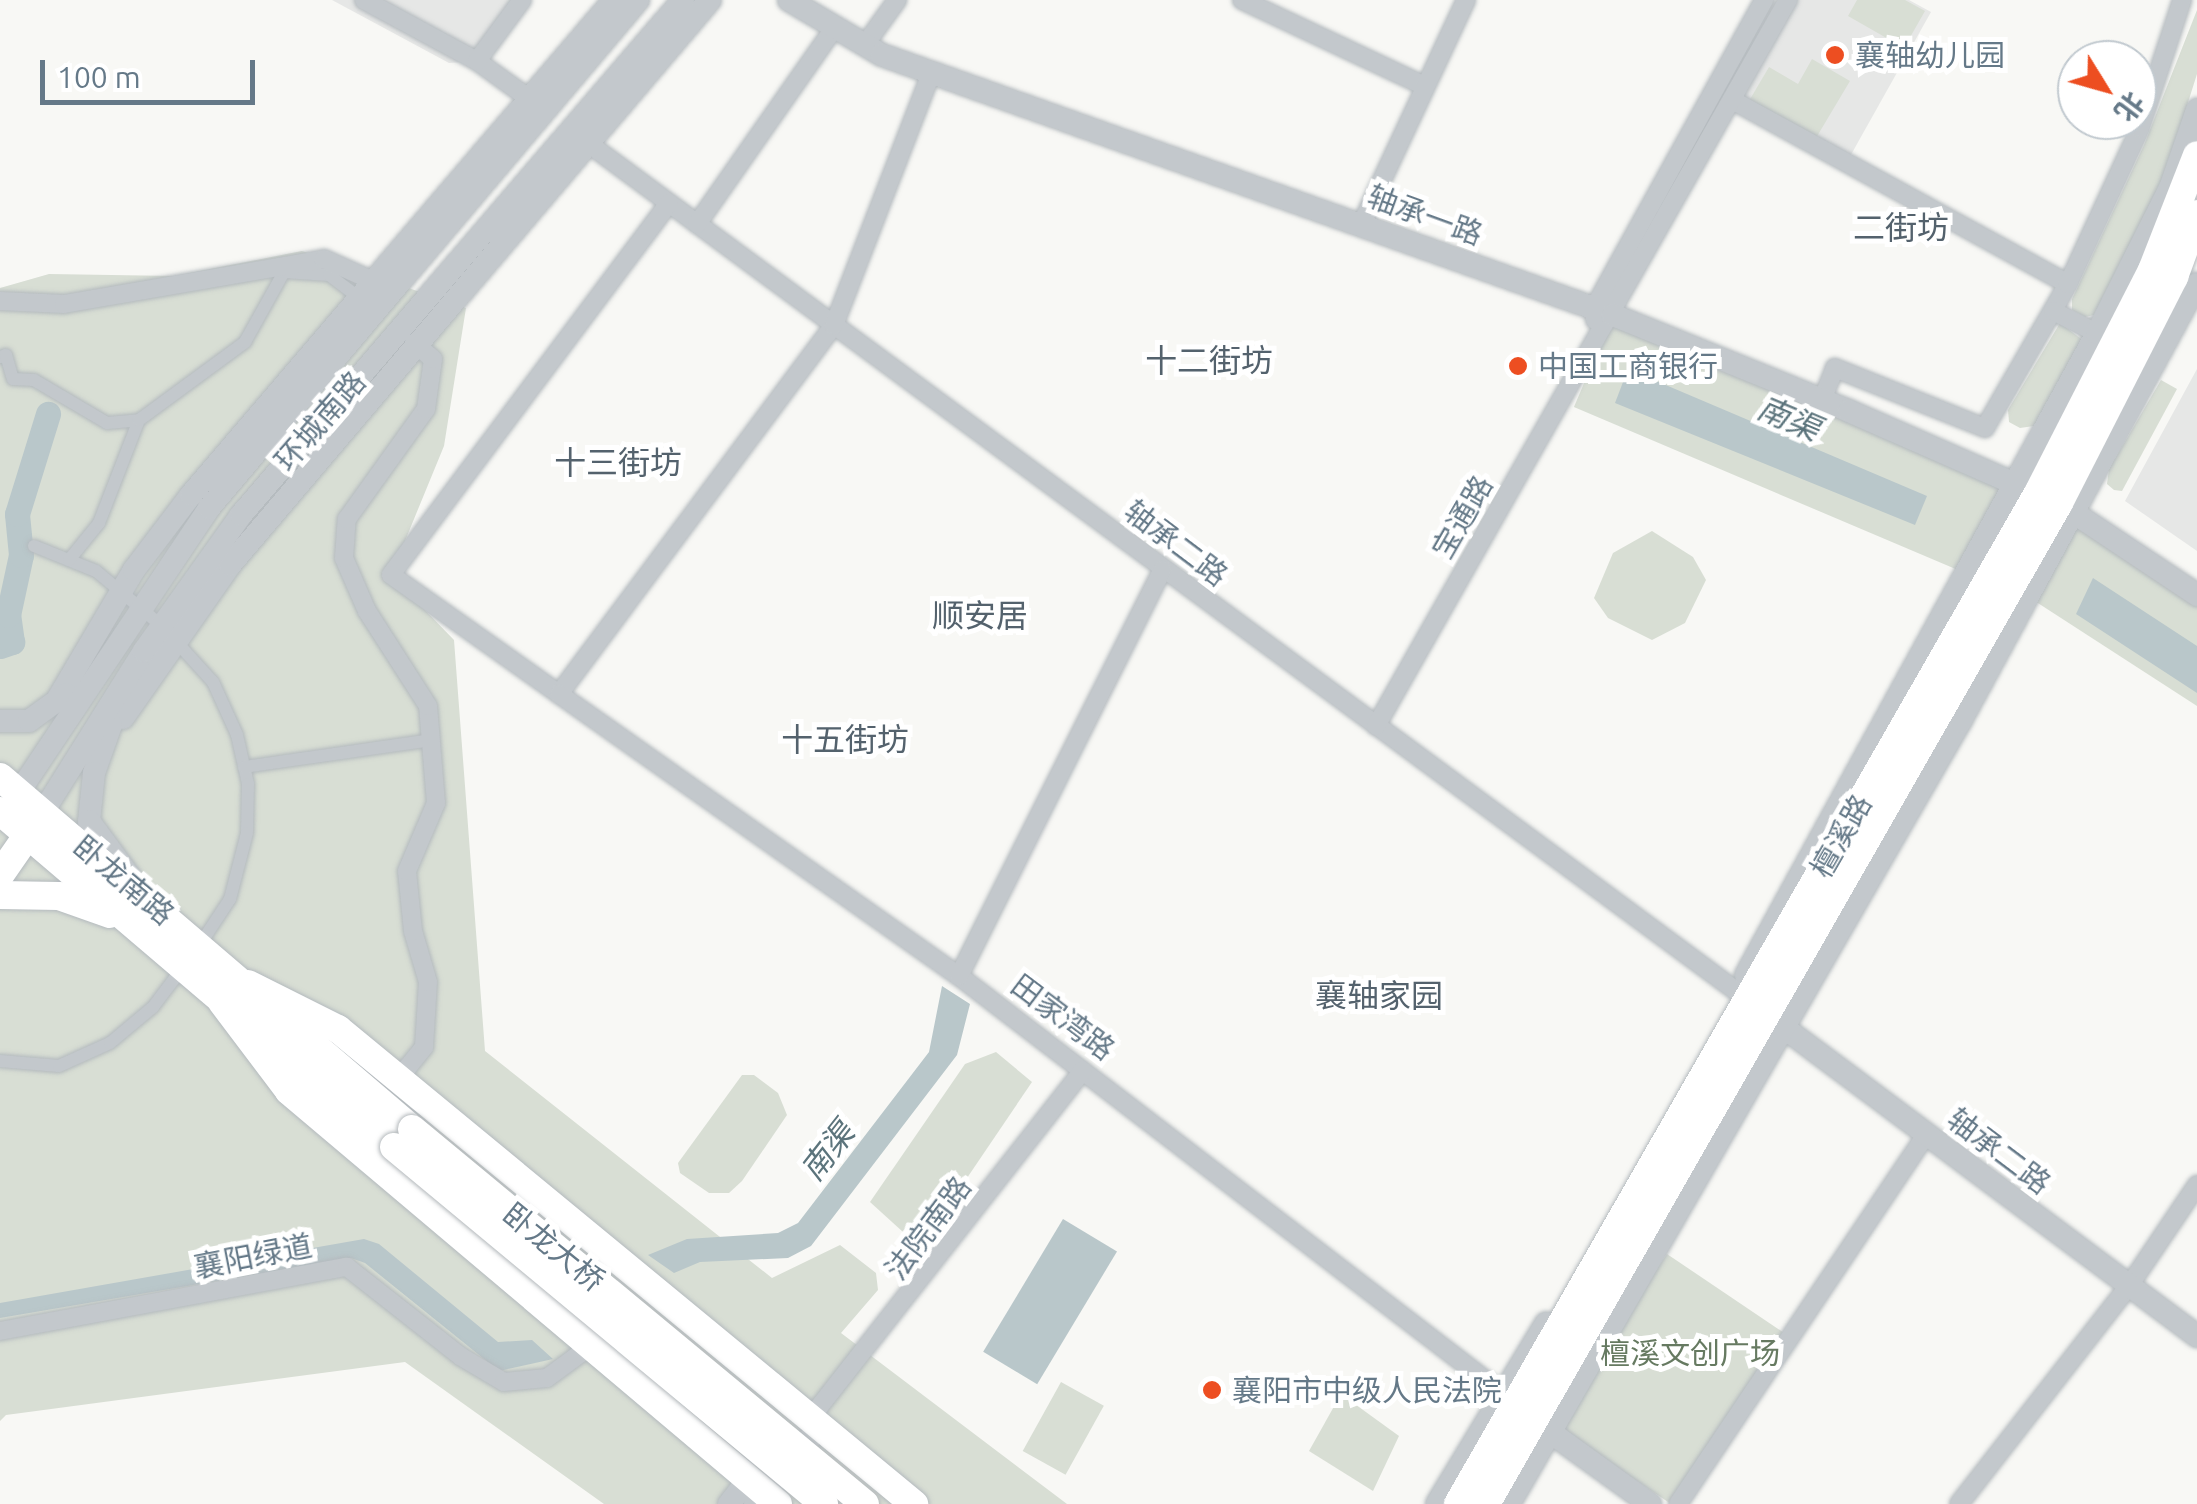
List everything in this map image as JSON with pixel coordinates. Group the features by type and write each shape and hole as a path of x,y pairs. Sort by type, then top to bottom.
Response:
{"main road":[{"name":"檀溪路","path":"2174,278 2188,166"},
{"name":"檀溪路","path":"1486,1504 1527,1413 2174,278 2197,214"},
{"name":"卧龙南路","path":"5,803 148,899 248,984"},
{"name":"卧龙南路","path":"36,824 126,919 222,1002"},
{"name":"环城南路","path":"0,875 36,824"},
{"path":"0,896 59,896 126,919"},
{"path":"248,984 338,1029 914,1504"},
{"name":"卧龙大桥","path":"248,984 403,1138 824,1504"},
{"path":"222,1002 289,1090 761,1495"},
{"name":"卧龙大桥","path":"222,1002 403,1138 865,1504"},
{"name":"檀溪路","path":"1458,1504 1527,1413"}],"street":[{"path":"364,0 477,61 538,105"},
{"path":"477,61 522,0"},
{"path":"57,700 121,591 162,533 365,289 538,105 614,0"},
{"name":"环城南路","path":"5,803 209,508 538,105 638,0"},
{"name":"环城南路","path":"36,824 121,695 170,634 241,516 580,137 683,0"},
{"path":"104,745 170,634 414,343 580,137 710,0"},
{"name":"轴承一路","path":"789,0 832,30 931,73 1604,312 1822,400 2048,499 2197,595"},
{"path":"864,46 896,0"},
{"path":"1242,0 1425,86"},
{"path":"1362,224 1466,0"},
{"path":"1604,312 1764,0"},
{"path":"1604,312 1788,0"},
{"path":"1822,400 1835,368 1985,428 2068,284 2140,128 2182,0"},
{"path":"697,224 832,30"},
{"path":"559,694 834,325 931,73"},
{"path":"1732,100 2068,284"},
{"path":"2048,499 2098,333 2188,166 2197,110"},
{"name":"轴承二路","path":"580,137 2197,1336"},
{"name":"田家湾路","path":"668,202 391,575 959,976 1650,1504"},
{"path":"0,300 19,306 64,304 324,259 365,289"},
{"path":"0,357 6,355 13,380 34,380 107,423 139,420 245,342 284,272 328,275 365,289"},
{"path":"2098,333 2174,278"},
{"path":"1437,1504 1527,1413 2048,499 2158,359 2174,278"},
{"path":"2053,311 2098,333"},
{"name":"宝通路","path":"1376,726 1595,336 1604,312"},
{"path":"399,1078 424,1046 428,982 413,931 408,872 436,803 428,706 368,610 344,558 347,519 426,409 433,359 414,343"},
{"path":"70,560 98,523 139,420"},
{"path":"162,533 209,508"},
{"path":"230,565 241,516"},
{"path":"0,1061 59,1066 110,1043 154,1007 230,898 247,832 244,767 213,682 170,634 121,591 70,560 34,546"},
{"path":"959,976 1162,570"},
{"path":"0,721 29,721 101,669"},
{"path":"121,695 104,745 89,822 148,899"},
{"path":"244,767 430,740"},
{"name":"法院南路","path":"812,1417 1083,1070"},
{"path":"1678,1504 1926,1134"},
{"path":"1959,1504 2129,1286 2197,1184"},
{"name":"襄阳绿道","path":"0,1331 347,1267 460,1356 504,1382 547,1378 589,1347"},
{"path":"1509,1504 1527,1413"},
{"path":"707,1446 725,1476 728,1504 761,1495 812,1417"}],"shaded area":[{"path":"332,0 523,0 477,61 449,63"},
{"name":"襄轴幼儿园","path":"1794,0 1909,0 1931,12 1848,160 1739,99"},
{"name":"南渠","path":"1628,369 1927,496 1915,525 1615,403"},
{"path":"2197,369 2197,551 2125,501"},
{"path":"2093,578 2197,646 2197,693 2076,614"},
{"path":"942,986 970,1004 957,1055 811,1246 788,1258 700,1262 674,1273 648,1255 687,1239 778,1233 798,1223 929,1052"},
{"path":"1063,1219 1117,1251 1037,1384 983,1352"},
{"path":"364,1239 379,1244 498,1342 532,1340 553,1359 499,1371 365,1263 351,1258 0,1318 0,1303"}],"green space":[{"path":"1857,0 1905,0 1925,11 1904,48 1848,16"},
{"path":"2197,10 2197,74 2166,172 2094,315 2085,317 2072,310 2072,299 2146,140 2157,140 2157,112"},
{"path":"1812,59 1850,81 1816,138 1749,101 1769,67 1798,84"},
{"path":"302,251 466,308 444,446 391,575 454,640 485,1051 772,1278 840,1245 876,1273 878,1290 841,1333 1067,1504 604,1504 405,1362 6,1415 0,1421 0,288 49,274 174,276"},
{"path":"1613,315 2015,486 1976,578 1574,407"},
{"path":"2060,323 2084,341 2034,426 2020,428 2009,422 2008,410"},
{"path":"2161,380 2177,389 2122,491 2114,490 2107,484 2109,469"},
{"path":"2077,514 2197,595 2197,706 2030,598"},
{"path":"1652,531 1693,557 1706,580 1685,623 1652,640 1608,618 1594,598 1613,553"},
{"path":"996,1052 1032,1082 927,1237 914,1242 870,1202 965,1064"},
{"path":"742,1075 754,1075 778,1093 787,1115 742,1181 729,1193 709,1193 680,1173 678,1163"},
{"name":"檀溪文创广场","path":"1667,1254 1786,1335 1672,1504 1552,1424"},
{"path":"1061,1382 1104,1406 1066,1475 1023,1451"},
{"path":"1341,1394 1399,1436 1373,1491 1309,1451"}],"waterway":[{"path":"0,646 12,642 8,615 21,555 17,514 48,414"}],"place":[{"name":"襄轴幼儿园","path":"1835,55"},
{"name":"中国工商银行","path":"1518,366"},
{"name":"襄阳市中级人民法院","path":"1212,1390"}],"district":[{"name":"二街坊","path":"1901,227"},
{"name":"十二街坊","path":"1209,360"},
{"name":"十三街坊","path":"618,462"},
{"name":"顺安居","path":"980,615"},
{"name":"十五街坊","path":"845,739"},
{"name":"襄轴家园","path":"1379,995"}]}
